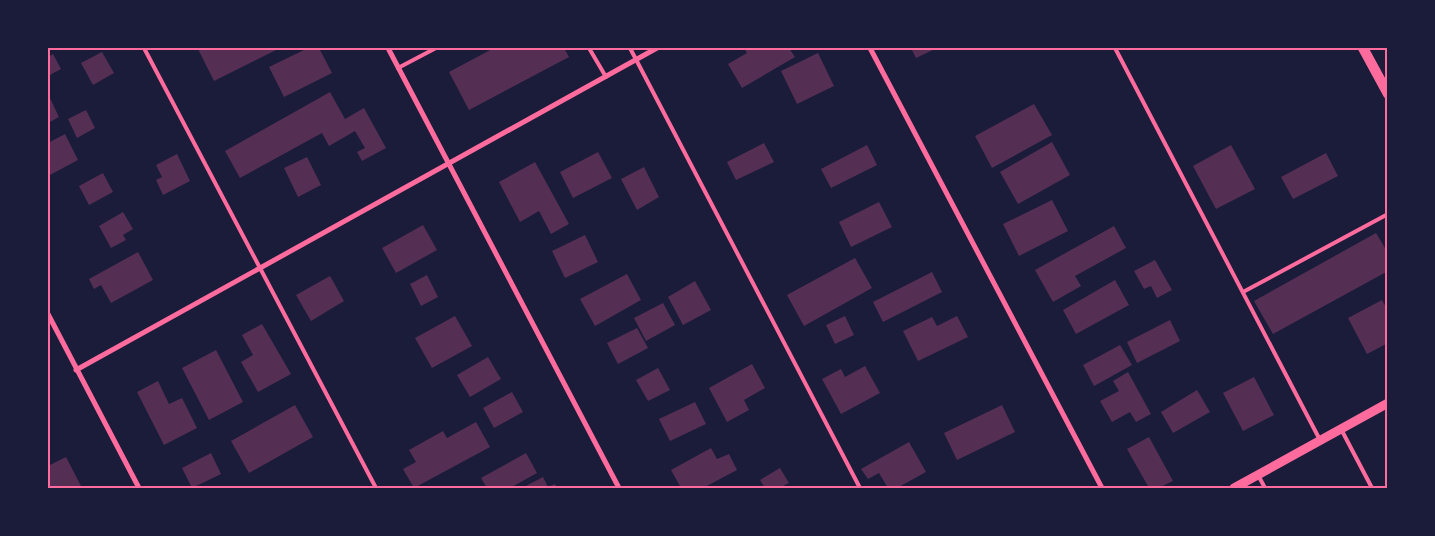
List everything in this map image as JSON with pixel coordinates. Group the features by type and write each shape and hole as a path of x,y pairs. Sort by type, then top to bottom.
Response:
{"main road":[{"path":"1363,48 1388,94"}],"street":[{"path":"388,48 447,164 619,488"},
{"path":"76,370 657,48"},
{"path":"870,48 1102,488"},
{"path":"48,314 139,488"},
{"path":"1234,488 1388,403"}],"lane":[{"path":"144,48 376,488"},
{"path":"398,68 436,48"},
{"path":"589,48 606,77"},
{"path":"630,48 860,488"},
{"path":"1115,48 1321,440"},
{"path":"1243,292 1388,214"},
{"path":"1341,429 1372,488"},
{"path":"1258,475 1265,488"}],"building":[{"path":"280,48 214,81 198,49"},
{"path":"308,48 319,48 332,73 284,97 269,67"},
{"path":"494,48 564,48 569,57 469,110 449,72"},
{"path":"744,48 789,48 795,57 742,88 728,64 747,53"},
{"path":"911,48 937,48 916,58"},
{"path":"102,52 114,73 93,85 81,63"},
{"path":"818,53 834,86 797,104 781,71"},
{"path":"53,54 61,69 48,76 48,57"},
{"path":"330,92 345,119 364,108 386,148 362,161 357,152 365,148 355,131 329,146 322,133 240,178 225,151"},
{"path":"48,94 59,117 48,123"},
{"path":"1034,104 1052,135 992,168 975,136"},
{"path":"86,110 95,128 77,138 68,119"},
{"path":"65,134 78,160 48,176 48,143"},
{"path":"1052,142 1070,175 1018,204 1000,172"},
{"path":"764,143 774,162 736,180 727,162"},
{"path":"867,145 877,165 831,188 821,169"},
{"path":"1231,145 1255,189 1216,209 1193,166"},
{"path":"598,152 612,178 573,198 560,172"},
{"path":"1326,153 1338,176 1293,199 1281,177"},
{"path":"177,154 190,181 163,195 156,180 162,177 156,165"},
{"path":"307,157 321,185 298,197 284,168"},
{"path":"535,162 569,224 551,234 539,211 520,222 499,182"},
{"path":"644,167 659,197 637,210 621,179"},
{"path":"103,173 113,192 89,205 79,186"},
{"path":"1052,200 1068,231 1019,256 1003,224"},
{"path":"879,202 892,227 851,247 839,222"},
{"path":"123,212 133,229 123,235 126,240 111,248 99,226"},
{"path":"423,225 437,250 396,273 382,248"},
{"path":"1114,226 1126,248 1075,276 1081,286 1053,302 1035,270"},
{"path":"1376,233 1388,253 1388,271 1273,334 1254,301"},
{"path":"585,235 598,262 565,278 552,251"},
{"path":"138,252 153,280 111,303 101,285 94,289 89,279"},
{"path":"855,258 872,288 804,326 787,295"},
{"path":"1155,260 1172,290 1157,298 1151,286 1144,289 1134,271"},
{"path":"932,272 942,292 883,322 873,302"},
{"path":"627,274 641,300 595,326 580,299"},
{"path":"427,275 438,297 421,306 410,284"},
{"path":"330,276 344,301 311,321 296,295"},
{"path":"1115,280 1129,305 1076,334 1063,310"},
{"path":"695,281 711,310 683,325 668,297"},
{"path":"1382,300 1388,311 1388,343 1367,354 1348,318"},
{"path":"663,303 675,325 646,341 634,318"},
{"path":"455,316 472,346 432,368 415,338"},
{"path":"845,316 854,335 835,344 826,325"},
{"path":"957,316 968,337 918,361 903,331 932,317 937,326"},
{"path":"1170,320 1180,341 1137,363 1127,342"},
{"path":"262,324 291,374 258,392 241,362 253,355 242,335"},
{"path":"637,328 648,348 618,364 607,343"},
{"path":"1120,345 1132,365 1094,386 1083,365"},
{"path":"216,350 243,402 209,420 182,368"},
{"path":"488,357 501,379 470,397 457,375"},
{"path":"752,364 765,388 744,400 749,410 727,422 709,388"},
{"path":"865,366 880,393 841,414 822,379 841,369 845,377"},
{"path":"658,368 670,390 648,401 636,380"},
{"path":"1128,372 1151,414 1136,422 1130,412 1112,422 1100,401 1119,391 1113,381"},
{"path":"1254,377 1274,415 1243,431 1223,393"},
{"path":"158,381 169,404 182,398 197,428 164,445 137,392"},
{"path":"1197,390 1210,412 1173,433 1161,412"},
{"path":"512,392 523,412 494,428 483,408"},
{"path":"695,402 706,424 670,441 659,419"},
{"path":"295,405 313,437 249,473 231,441"},
{"path":"1002,405 1015,432 957,460 944,433"},
{"path":"476,422 490,447 414,488 403,469 416,462 409,450 443,431 447,438"},
{"path":"1149,437 1173,481 1158,488 1149,488 1127,449"},
{"path":"909,442 926,472 897,488 888,488 879,473 868,479 861,469"},
{"path":"711,448 717,459 729,454 737,470 703,488 681,488 671,470"},
{"path":"211,453 221,474 192,488 182,468"},
{"path":"526,453 537,473 510,488 487,488 481,478"},
{"path":"66,457 81,486 77,488 48,488 48,466"},
{"path":"780,468 789,483 779,488 765,488 760,480"},
{"path":"543,477 548,487 555,484 557,488 522,488"}]}
